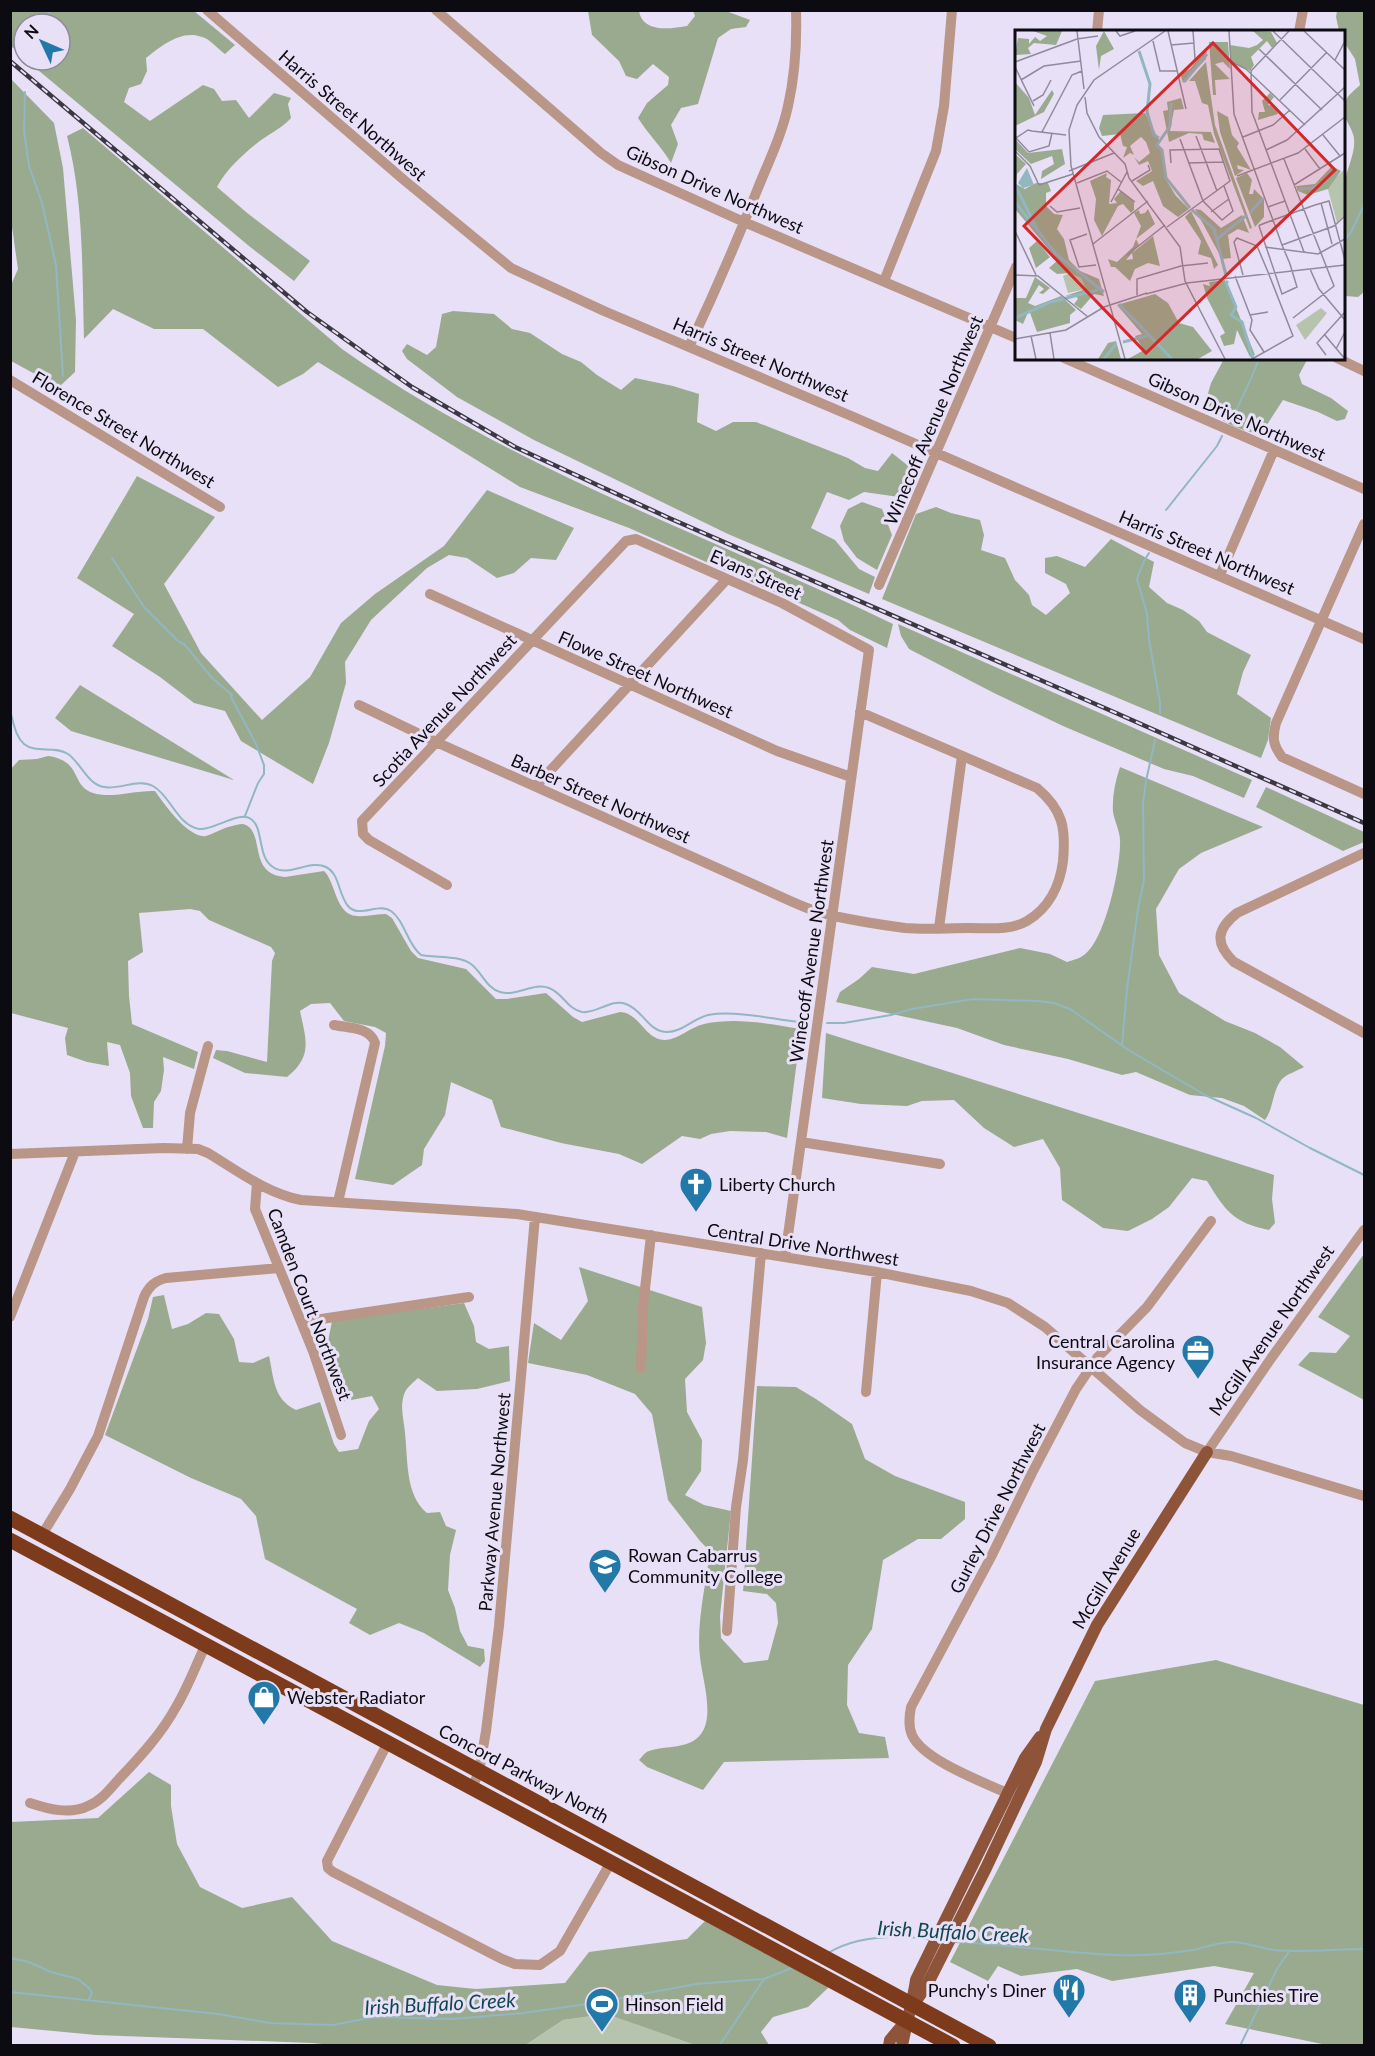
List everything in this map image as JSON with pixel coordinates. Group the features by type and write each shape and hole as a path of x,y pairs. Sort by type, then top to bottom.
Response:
{"highway":[{"name":"Concord Parkway North","path":"10,1518 989,2046"},
{"name":"Concord Parkway North","path":"10,1540 953,2046"},
{"path":"169,1625 177,1608"},
{"path":"634,1875 637,1869 642,1869 717,1908 760,1922"}],"main road":[{"name":"McGill Avenue","path":"1046,1729 1097,1625 1207,1452"},
{"path":"902,2046 907,2020 952,1905 1025,1758 1046,1729"},
{"path":"972,1894 987,1868 1036,1762 1046,1729"},
{"path":"921,1982 964,1912 1000,1822 998,1811"},
{"path":"889,2046 890,2040 907,2020"}],"street":[{"name":"Harris Street Northwest","path":"207,10 399,176 511,268 604,311 1365,639"},
{"name":"Gibson Drive Northwest","path":"436,10 601,153 618,165 744,222 1015,337"},
{"path":"689,347 744,222 788,107 796,46 796,10"},
{"path":"884,281 936,152 944,106 952,10"},
{"path":"1097,30 1099,10"},
{"path":"1299,30 1303,10"},
{"name":"Winecoff Avenue Northwest","path":"879,585 1015,272"},
{"name":"Gibson Drive Northwest","path":"1069,360 1365,489"},
{"path":"1341,360 1365,371"},
{"name":"Florence Street Northwest","path":"10,380 220,507"},
{"path":"1220,575 1274,450"},
{"path":"1365,524 1276,723 1273,741 1282,757 1365,794"},
{"name":"Evans Street","path":"627,541 636,539 782,603 868,650"},
{"name":"Scotia Avenue Northwest","path":"447,885 369,840 363,834 362,820 627,541"},
{"path":"536,786 727,579"},
{"name":"Flowe Street Northwest","path":"430,594 777,751 851,777"},
{"name":"Winecoff Avenue Northwest","path":"785,1257 868,650"},
{"name":"Barber Street Northwest","path":"359,705 436,742 766,890 832,916 907,928 1007,927 1026,922 1041,910 1052,897 1061,876 1064,834 1060,817 1050,800 1037,788 860,712"},
{"path":"939,928 963,756"},
{"path":"1365,853 1237,913 1224,924 1220,940 1223,951 1234,962 1365,1033"},
{"path":"334,1026 366,1031 375,1043 338,1202"},
{"path":"187,1149 190,1113 208,1046"},
{"path":"801,1142 940,1164"},
{"name":"Central Drive Northwest","path":"10,1154 198,1149 284,1197 308,1201 536,1217 876,1272 971,1291 1008,1303 1045,1327 1167,1432 1185,1443 1207,1452 1231,1456 1365,1496"},
{"path":"10,1317 75,1152"},
{"name":"Camden Court Northwest","path":"257,1183 255,1209 314,1351 341,1435"},
{"name":"Parkway Avenue Northwest","path":"472,1788 479,1772 486,1731 499,1626 536,1217"},
{"name":"Gurley Drive Northwest","path":"1007,1793 950,1767 915,1741 911,1734 909,1716 911,1707 991,1557 1072,1396 1090,1366 1147,1307 1211,1221"},
{"name":"McGill Avenue Northwest","path":"1207,1452 1272,1357 1365,1230"},
{"path":"641,1368 643,1307 651,1235"},
{"path":"727,1631 736,1507 743,1460 761,1253"},
{"path":"42,1535 92,1450 148,1288 157,1281 279,1268"},
{"path":"867,1392 876,1272"},
{"path":"301,1322 469,1297"},
{"path":"30,1803 57,1810 75,1810 88,1807 105,1795 166,1724 187,1687 206,1644"},
{"path":"388,1742 327,1861 328,1868 333,1872 502,1959 515,1964 540,1965 561,1951 611,1862"}],"green space":[{"path":"11,10 194,11 235,45 225,54 205,38 194,35 172,40 146,58 147,71 141,84 129,88 124,102 150,121 203,85 214,89 222,101 236,100 249,118 274,93 291,98 288,104 291,118 239,158 217,187 310,261 294,281 40,72 72,72 72,12 12,12 11,46"},
{"path":"588,11 639,11 646,23 658,28 687,26 695,16 693,11 726,11 750,20 746,27 731,29 718,38 698,104 681,108 671,125 678,144 671,163 638,118 647,103 668,85 669,77 653,64 637,79 626,76 619,61 592,35"},
{"path":"1337,11 1364,11 1364,292 1358,297 1345,296 1345,182 1354,138 1345,117 1345,103 1360,85 1355,59 1345,44 1345,30 1339,30"},
{"path":"11,79 54,123 63,168 76,320 75,372 59,387 11,361 11,285 18,269 10,213"},
{"path":"83,128 342,349 473,430 542,465 893,624 887,648 850,630 838,620 629,528 520,487 318,362 303,374 278,387 203,329 154,329 113,309 84,339 77,186 67,136"},
{"path":"453,311 494,314 512,329 530,333 562,354 581,362 621,390 635,378 699,394 697,422 716,431 733,422 756,422 848,458 865,468 878,471 892,453 916,472 906,498 864,492 849,500 827,492 811,528 835,540 859,569 875,577 869,594 728,534 534,440 457,397 407,359 402,351 407,344 427,355 436,347 442,314"},
{"path":"1223,360 1307,360 1299,375 1302,384 1331,398 1348,411 1345,419 1337,421 1283,400 1261,434 1231,425 1204,407 1211,383"},
{"path":"137,476 215,517 164,584 201,653 262,720 310,677 341,623 375,594 444,546 487,490 574,528 556,560 531,558 514,573 497,578 467,558 449,555 427,568 371,620 345,662 346,683 329,743 313,784 241,741 225,711 194,703 160,677 112,646 134,614 77,578"},
{"path":"862,502 882,509 892,535 877,570 857,558 844,541 840,526 848,509"},
{"path":"936,507 980,520 984,535 981,550 1005,558 1015,580 1029,595 1032,605 1046,615 1070,593 1066,584 1045,573 1045,558 1057,556 1085,567 1111,539 1154,562 1149,587 1167,603 1199,621 1207,632 1251,655 1237,694 1271,718 1268,740 1261,758 882,599 916,514"},
{"path":"898,624 1252,780 1244,798 1193,776 1164,769 1063,726 994,693 909,649 901,636"},
{"path":"80,685 234,780 71,731 55,718"},
{"path":"48,756 67,763 81,785 93,793 116,795 155,791 185,827 199,835 206,836 225,828 246,825 255,837 261,862 273,874 285,877 324,871 344,910 360,916 386,914 392,918 411,951 418,958 466,969 496,999 546,993 582,1022 620,1012 627,1013 652,1036 665,1040 675,1038 704,1024 728,1021 801,1029 787,1138 766,1132 730,1131 711,1134 700,1139 682,1136 642,1164 619,1154 561,1143 501,1127 492,1100 451,1082 445,1115 424,1149 422,1165 393,1185 355,1179 386,1033 375,1027 344,1021 330,1003 311,1004 300,1011 306,1047 304,1055 301,1062 287,1077 245,1073 213,1058 216,1050 267,1062 272,961 275,953 271,947 209,920 200,911 190,909 139,913 143,952 128,961 132,1024 198,1052 194,1069 163,1057 164,1070 161,1091 154,1102 153,1128 143,1128 131,1096 130,1073 120,1045 107,1042 109,1066 87,1062 67,1055 65,1038 68,1028 11,1013 10,770 19,760"},
{"path":"1120,767 1263,827 1201,853 1179,869 1156,909 1159,955 1179,993 1225,1021 1255,1033 1280,1047 1304,1067 1282,1079 1265,1120 1244,1106 1222,1098 1190,1095 1136,1072 1122,1075 1068,1059 1004,1045 957,1028 836,1002 840,992 872,967 914,974 1020,948 1050,954 1067,962 1084,955 1092,947 1105,920 1114,886 1120,840 1113,806 1114,790"},
{"path":"1266,787 1364,832 1364,842 1343,851 1256,807"},
{"path":"826,1033 1274,1175 1272,1199 1275,1223 1269,1230 1238,1219 1219,1200 1207,1181 1192,1178 1169,1207 1152,1219 1128,1231 1103,1228 1062,1200 1060,1168 1043,1139 1014,1147 984,1128 954,1100 922,1101 907,1106 861,1104 822,1098"},
{"path":"1364,1254 1364,1400 1298,1365 1310,1352 1336,1353 1350,1336 1318,1317"},
{"path":"579,1267 702,1307 706,1343 703,1360 685,1379 687,1412 702,1440 701,1471 685,1495 704,1505 731,1511 720,1616 721,1638 744,1663 768,1660 778,1623 776,1603 767,1594 743,1591 757,1386 796,1387 852,1424 865,1459 895,1476 965,1502 965,1519 941,1539 918,1539 883,1560 872,1629 848,1665 847,1705 859,1733 885,1737 889,1758 724,1762 703,1790 647,1767 639,1760 649,1751 690,1743 701,1734 705,1726 707,1707 699,1631 710,1551 668,1500 652,1414 635,1394 587,1375 528,1363 534,1323 561,1340 588,1301"},
{"path":"164,1295 172,1329 188,1324 206,1313 219,1314 234,1339 239,1362 253,1363 269,1356 276,1387 283,1400 296,1410 320,1402 334,1444 339,1452 358,1449 369,1421 379,1409 372,1396 341,1402 325,1357 332,1321 464,1303 474,1326 476,1342 489,1349 509,1346 510,1381 477,1389 437,1391 418,1378 406,1390 402,1402 409,1476 415,1497 427,1513 440,1512 446,1526 456,1530 450,1555 448,1590 460,1631 468,1646 484,1649 485,1661 480,1667 424,1633 399,1623 370,1635 349,1623 357,1609 265,1559 256,1516 241,1499 191,1478 105,1435 148,1319 153,1297"},
{"path":"1216,1660 1364,1705 1364,2045 1327,2045 1225,2024 1254,1973 1214,1966 1112,1981 1077,1969 1021,1976 998,1966 988,1981 950,1962 1095,1681"},
{"path":"149,1772 171,1785 171,1806 177,1844 200,1887 242,1908 292,1897 332,1941 437,1985 476,1989 565,1983 589,1952 687,1939 705,1921 829,1987 808,2007 773,2017 761,2032 769,2045 695,2045 606,2014 563,2020 524,2046 343,2046 96,2035 11,2027 10,1822 98,1818"},
{"name":"Hinson Field","path":"606,2014 695,2045 524,2046 563,2020"}],"waterway":[{"path":"25,92 24,131 29,166 42,203 56,265 63,376"},
{"path":"1345,240 1364,205"},
{"path":"1235,414 1258,360"},
{"path":"1166,510 1217,446 1222,436"},
{"path":"1149,553 1137,579 1147,614 1160,713"},
{"path":"112,558 144,607 179,642 184,644 212,678 232,695 264,765 264,774 245,816"},
{"path":"10,711 17,733 24,744 34,749 63,751 98,785 110,787 142,783 153,786 165,796 185,822 199,829 240,817 251,819 258,829 265,857 273,867 285,871 313,865 326,867 334,874 345,901 352,910 380,908 391,911 396,915 412,945 421,955 466,961 475,967 491,987 500,992 512,993 537,987 549,988 558,993 572,1008 582,1012 593,1011 609,1004 626,1004 655,1028 666,1032 677,1030 708,1015 719,1014 742,1014 799,1022"},
{"path":"1122,1045 1127,989 1144,880 1143,804 1155,740"},
{"path":"827,1023 844,1023 973,999 1054,1003 1070,1009 1130,1051 1205,1095 1256,1118 1364,1175"},
{"name":"Irish Buffalo Creek","path":"828,1953 851,1943 877,1938 930,1939"},
{"name":"Irish Buffalo Creek","path":"953,1942 1126,1955 1193,1950 1229,1942 1285,1951 1364,1949"},
{"path":"1240,2046 1277,1969 1290,1950"},
{"path":"10,1958 78,1979 90,1989 92,1993 89,1999"},
{"name":"Irish Buffalo Creek","path":"10,1992 218,2014 270,2023 333,2025 373,2017 453,2019 523,2013 594,2003 696,1984 764,1979 792,1968"},
{"path":"719,2046 764,1979"}],"railway":[{"path":"10,61 307,312 412,387 515,447 669,518 1364,823"}],"place":[{"name":"Liberty Church","path":"696,1213"},
{"name":"Central Carolina Insurance Agency","path":"1198,1380"},
{"name":"Rowan Cabarrus Community College","path":"605,1594"},
{"name":"Webster Radiator","path":"264,1726"},
{"name":"Punchy's Diner","path":"1069,2019"},
{"name":"Punchies Tire","path":"1190,2024"},
{"name":"Hinson Field","path":"602,2033"}]}
